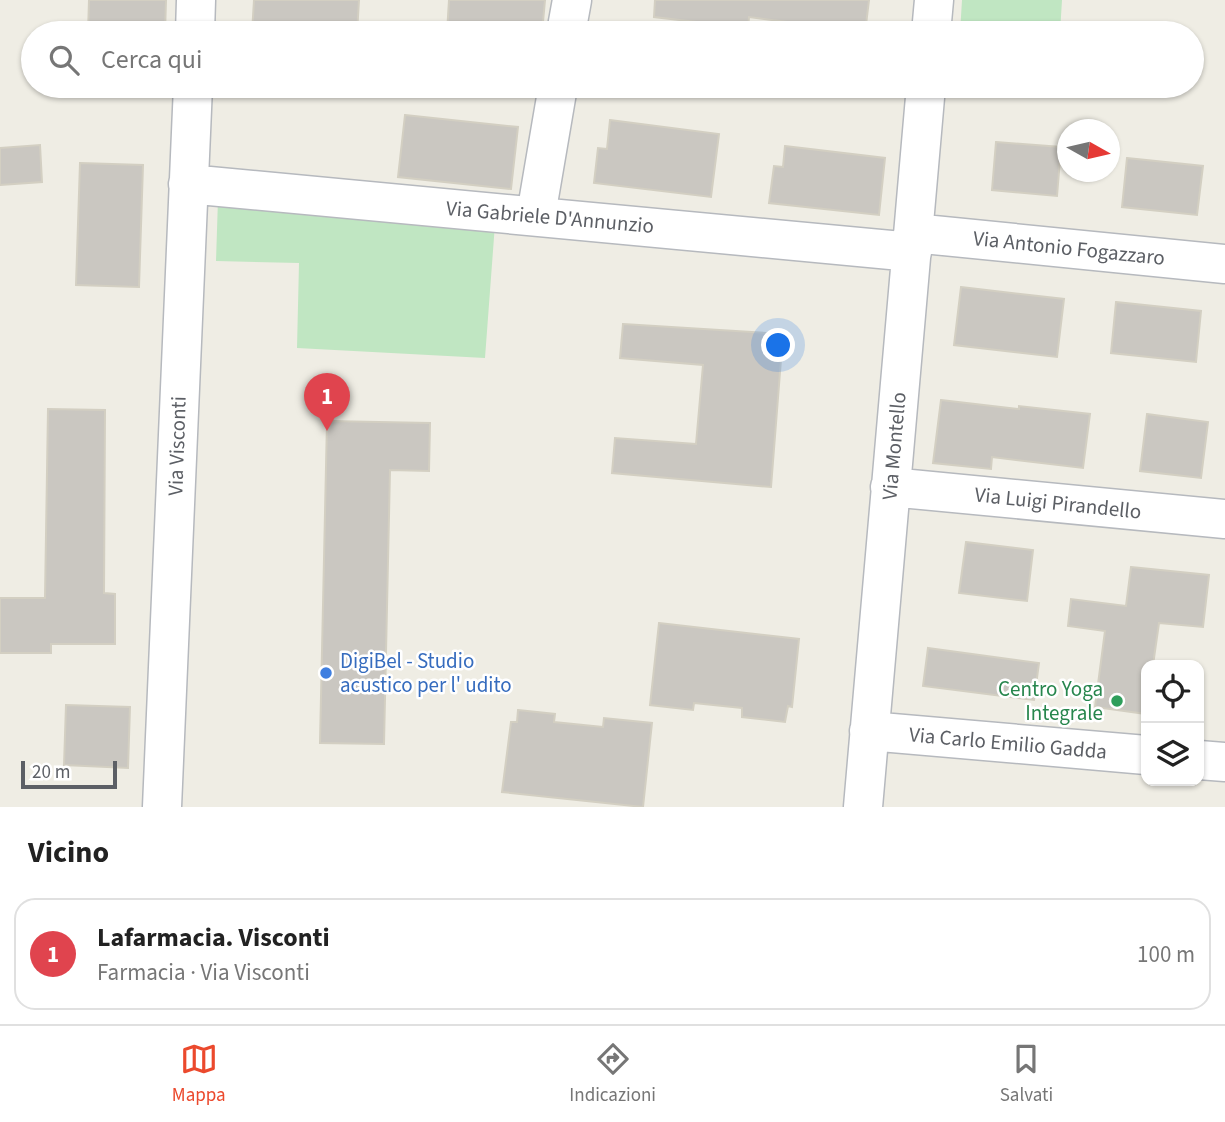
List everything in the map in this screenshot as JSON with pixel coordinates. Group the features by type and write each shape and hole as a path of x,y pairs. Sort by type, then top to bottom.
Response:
{"street":[{"path":"195,21 196,0"},
{"path":"568,21 572,0"},
{"path":"932,21 934,0"},
{"name":"Via Visconti","path":"162,807 192,98"},
{"path":"536,215 556,98"},
{"name":"Via Montello","path":"863,807 925,98"},
{"name":"Via Gabriele D'Annunzio","path":"188,184 536,215 912,242"},
{"name":"Via Antonio Fogazzaro","path":"912,242 1225,264"},
{"name":"Via Luigi Pirandello","path":"890,487 1225,519"},
{"name":"Via Carlo Emilio Gadda","path":"869,731 1141,755"},
{"path":"1204,760 1225,762"}],"green space":[{"path":"962,0 1062,0 1061,21 961,21"},
{"path":"218,199 495,224 485,358 297,348 299,263 216,261"}],"building":[{"path":"89,0 166,0 165,21 88,21"},
{"path":"254,0 359,0 358,21 253,21"},
{"path":"449,0 545,0 543,21 448,21"},
{"path":"655,0 869,0 866,21 780,21 749,17 749,21 688,21 654,17"},
{"path":"405,115 518,127 511,189 398,177"},
{"path":"610,120 719,134 711,197 594,183 598,148 607,149"},
{"path":"996,142 1057,147 1057,196 992,190"},
{"path":"40,145 42,182 0,185 0,148"},
{"path":"785,146 885,158 879,215 769,203 774,166 783,167"},
{"path":"1127,158 1203,166 1197,215 1122,207"},
{"path":"80,163 143,165 139,287 76,285"},
{"path":"961,287 1064,299 1057,357 954,345"},
{"path":"1116,302 1201,311 1196,362 1111,353"},
{"path":"623,324 783,334 771,487 612,473 615,438 696,444 703,365 620,358"},
{"path":"941,400 1090,414 1083,468 992,457 991,469 933,463"},
{"path":"48,409 105,410 104,593 115,594 115,644 51,644 51,653 0,653 0,598 45,598"},
{"path":"1147,414 1208,422 1201,478 1140,471"},
{"path":"327,421 430,423 429,471 390,470 384,744 320,743"},
{"path":"966,542 1033,550 1027,601 959,593"},
{"path":"1131,567 1209,575 1203,627 1159,623 1154,660 1141,660 1141,713 1095,707 1105,631 1068,626 1071,599 1126,606"},
{"path":"659,623 799,639 792,707 788,706 785,722 742,717 742,708 694,703 693,710 650,705"},
{"path":"928,648 1039,663 1034,700 923,686"},
{"path":"66,705 130,707 128,768 64,765"},
{"path":"518,710 555,714 554,722 603,727 604,718 652,723 643,807 502,792 511,722 517,722"}],"place":[{"name":"Lafarmacia. Visconti","path":"327,431"},
{"name":"DigiBel - Studio acustico per l' udito","path":"326,673"},
{"name":"Centro Yoga Integrale","path":"1117,701"}]}
